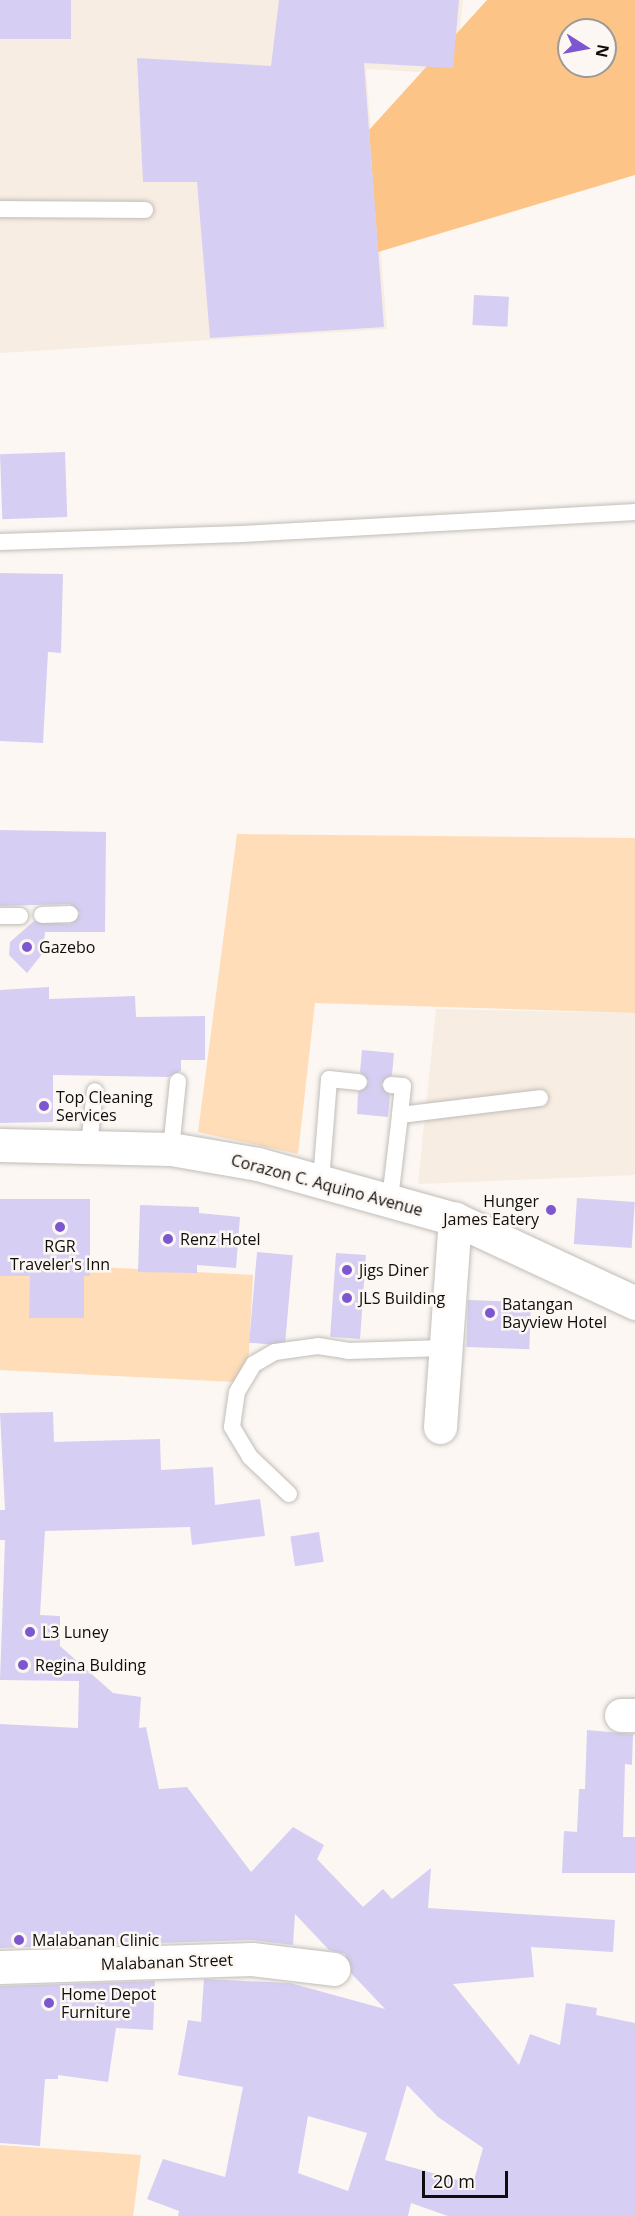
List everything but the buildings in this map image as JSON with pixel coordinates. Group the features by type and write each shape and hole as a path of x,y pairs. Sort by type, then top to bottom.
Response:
{"main road":[{"name":"Corazon C. Aquino Avenue","path":"0,1145 89,1145 171,1149 321,1181 455,1219 635,1303"},
{"path":"440,1427 455,1219"},
{"name":"Malabanan Street","path":"0,1967 252,1959 333,1969"}],"lane":[{"path":"0,209 145,210"},
{"path":"0,542 242,534 635,512"},
{"path":"42,915 70,914"},
{"path":"0,916 20,916"},
{"path":"321,1181 329,1079 359,1082"},
{"path":"171,1149 178,1081"},
{"path":"390,1199 403,1086 391,1085"},
{"path":"89,1145 94,1091"},
{"path":"400,1115 540,1098"},
{"path":"289,1494 250,1457 232,1427 237,1392 254,1364 275,1352 318,1346 348,1351 444,1348"}],"shaded area":[{"path":"0,0 463,0 455,74 366,69 387,329 0,353"},
{"path":"487,0 635,0 635,175 378,252 369,130"},
{"path":"237,834 635,838 635,1013 315,1003 298,1154 198,1132"},
{"path":"436,1009 635,1013 635,1175 418,1184"},
{"path":"0,1262 253,1275 247,1383 0,1370"},
{"path":"0,2145 141,2155 133,2216 0,2216"}],"place":[{"name":"Gazebo","path":"27,947"},
{"name":"Top Cleaning Services","path":"44,1106"},
{"name":"Hunger James Eatery","path":"551,1210"},
{"name":"RGR Traveler's Inn","path":"60,1227"},
{"name":"Renz Hotel","path":"168,1239"},
{"name":"Jigs Diner","path":"347,1270"},
{"name":"JLS Building","path":"347,1298"},
{"name":"Batangan Bayview Hotel","path":"490,1313"},
{"name":"L3 Luney","path":"30,1632"},
{"name":"Regina Bulding","path":"23,1665"},
{"name":"Malabanan Clinic","path":"19,1940"},
{"name":"Home Depot Furniture","path":"49,2003"}]}
